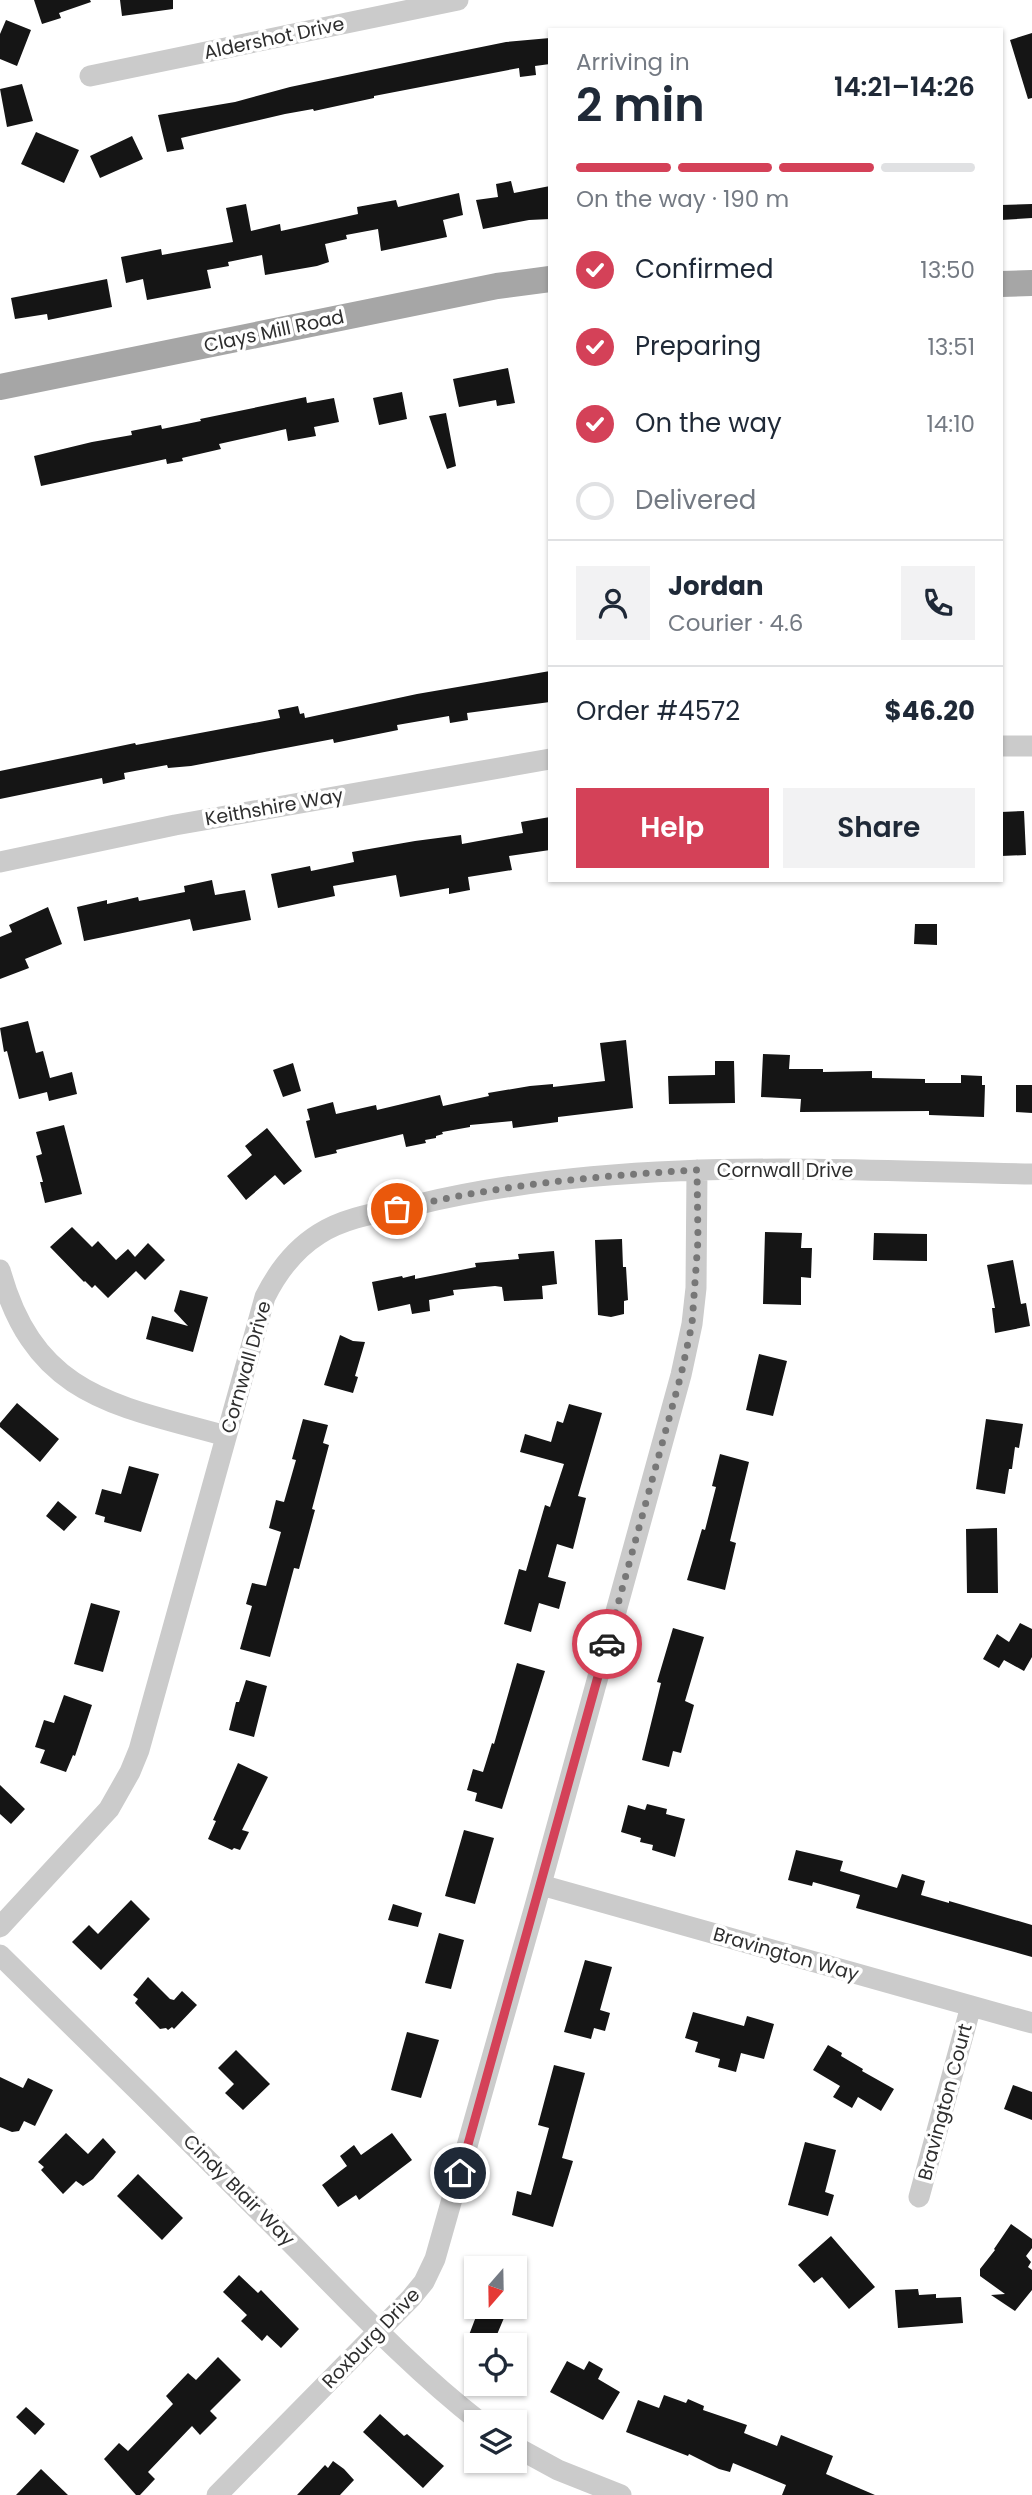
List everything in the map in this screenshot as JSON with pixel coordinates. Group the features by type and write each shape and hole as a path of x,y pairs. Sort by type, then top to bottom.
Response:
{"main road":[{"name":"Clays Mill Road","path":"0,387 497,286 548,279"},
{"path":"1003,284 1032,283"}],"street":[{"name":"Aldershot Drive","path":"90,76 458,0"},
{"path":"1003,746 1032,746"},
{"name":"Keithshire Way","path":"0,862 176,825 548,759"},
{"name":"Cornwall Drive","path":"0,1927 109,1809 130,1772 139,1750 265,1297 285,1263 300,1248 321,1233 347,1221 448,1197 591,1176 770,1169 1032,1174"},
{"name":"Roxburg Drive","path":"217,2495 418,2290 435,2259 684,1363 696,1288 697,1170"},
{"path":"0,1270 7,1296 23,1331 41,1356 61,1374 78,1386 123,1407 226,1436"},
{"name":"Bravington Way","path":"541,1885 1032,2023"},
{"name":"Cindy Blair Way","path":"0,1955 124,2075 379,2331 465,2410"},
{"name":"Bravington Court","path":"919,2197 971,2006"},
{"path":"527,2453 558,2470 621,2495"}],"building":[{"path":"34,0 91,2 59,13 61,18 42,24"},
{"path":"120,0 173,0 173,9 122,16"},
{"path":"6,20 31,30 17,66 0,59 0,34"},
{"path":"1032,33 1032,98 1028,99 1010,40"},
{"path":"548,38 548,64 535,66 536,75 520,77 519,68 374,96 314,111 285,114 181,138 184,149 167,152 158,115 235,102 290,87 506,42"},
{"path":"22,84 33,121 7,127 0,89"},
{"path":"36,132 79,150 64,183 21,164"},
{"path":"132,136 143,159 100,178 90,156"},
{"path":"511,181 514,193 548,186 548,219 483,229 476,200 498,197 496,184"},
{"path":"459,193 463,215 443,220 447,237 381,251 378,229 346,235 347,239 325,244 329,262 317,266 265,275 262,255 228,262 229,266 207,270 211,288 147,300 143,279 126,283 121,257 161,249 162,255 233,242 226,208 246,204 251,231 280,224 281,231 358,214 357,207 396,200 398,207"},
{"path":"1032,204 1032,218 1003,220 1003,205"},
{"path":"107,279 112,307 48,320 47,314 15,319 11,298"},
{"path":"508,368 515,403 497,406 496,400 459,407 453,379"},
{"path":"402,392 407,419 379,425 373,398"},
{"path":"306,397 307,403 334,398 339,422 314,427 316,436 288,441 286,429 219,444 221,449 182,458 183,461 167,464 166,459 41,486 34,456 132,435 131,431 161,425 162,429"},
{"path":"446,413 456,466 447,469 429,416"},
{"path":"548,671 548,702 467,713 468,720 450,723 449,716 397,725 398,730 334,743 333,739 191,766 168,768 167,765 124,773 125,779 103,784 102,778 0,799 0,771 135,743 136,745 280,718 278,710 298,706 300,714 304,713 305,718 417,694"},
{"path":"1024,811 1026,855 1003,856 1003,812"},
{"path":"548,817 548,850 509,856 512,870 468,877 470,890 449,894 449,888 400,897 396,875 333,886 335,896 278,908 271,874 310,866 311,871 354,862 352,852 415,841 461,835 462,844 523,833 521,822"},
{"path":"212,880 215,895 245,890 251,920 193,931 190,919 84,941 77,907 107,900 107,904 138,897 139,901 185,892 184,886"},
{"path":"48,907 62,944 25,959 29,968 0,979 0,937 12,932 9,925"},
{"path":"915,924 937,924 937,945 914,944"},
{"path":"28,1021 36,1053 43,1051 50,1078 72,1072 77,1094 49,1101 47,1092 19,1099 7,1051 4,1052 0,1028"},
{"path":"626,1040 633,1108 558,1117 558,1122 513,1128 512,1121 470,1125 442,1132 443,1134 436,1138 425,1140 426,1143 406,1147 403,1134 336,1150 337,1153 315,1158 306,1121 310,1120 307,1109 333,1102 336,1114 376,1105 377,1110 440,1095 443,1106 489,1096 488,1093 530,1086 553,1084 553,1087 605,1081 600,1043"},
{"path":"763,1054 790,1055 789,1069 823,1069 823,1072 872,1071 872,1078 961,1083 961,1075 982,1076 982,1085 985,1085 984,1117 929,1115 929,1111 800,1112 801,1099 761,1097"},
{"path":"715,1061 734,1061 735,1103 669,1104 668,1076 715,1075"},
{"path":"293,1063 301,1091 283,1097 273,1070"},
{"path":"1016,1085 1032,1085 1032,1113 1016,1112"},
{"path":"64,1125 82,1194 45,1203 36,1156 42,1154 36,1132"},
{"path":"267,1128 302,1171 284,1185 275,1175 246,1200 227,1176 252,1155 245,1146"},
{"path":"72,1227 92,1247 98,1241 116,1260 128,1249 135,1257 148,1243 165,1260 145,1280 136,1271 108,1298 95,1285 92,1288 84,1282 50,1247"},
{"path":"765,1232 802,1233 801,1248 812,1248 811,1278 801,1277 801,1305 763,1304"},
{"path":"874,1233 927,1234 927,1261 873,1260"},
{"path":"622,1239 628,1300 624,1301 624,1314 611,1317 598,1315 595,1240"},
{"path":"554,1251 557,1284 542,1286 543,1299 504,1301 502,1287 495,1286 453,1290 454,1295 429,1300 430,1311 412,1314 410,1304 378,1311 372,1282 415,1275 415,1279 476,1267 475,1263 519,1259 518,1254"},
{"path":"1013,1260 1021,1304 1026,1303 1030,1326 995,1333 992,1308 995,1308 987,1265"},
{"path":"180,1290 208,1297 193,1352 146,1339 152,1316 188,1326 174,1311"},
{"path":"340,1335 353,1341 365,1342 353,1393 324,1385"},
{"path":"759,1354 787,1361 773,1416 746,1410"},
{"path":"17,1403 59,1439 40,1462 0,1427 0,1423"},
{"path":"569,1404 602,1413 578,1496 586,1498 573,1549 557,1544 548,1577 566,1582 559,1609 539,1603 531,1632 504,1624 519,1569 526,1571 545,1505 550,1507 564,1464 520,1452 525,1434 551,1442 557,1421 563,1423"},
{"path":"303,1419 328,1425 323,1443 329,1445 299,1569 294,1568 270,1657 240,1649 252,1606 246,1604 252,1583 266,1586 281,1532 269,1528 276,1500 284,1502 296,1460 292,1459"},
{"path":"986,1419 1023,1424 1019,1448 1015,1447 1012,1469 1009,1469 1005,1494 976,1489"},
{"path":"720,1454 749,1462 730,1541 736,1543 725,1590 687,1580 702,1529 705,1530 716,1487 712,1486"},
{"path":"129,1466 159,1474 141,1532 104,1522 105,1517 95,1514 102,1489 121,1494"},
{"path":"58,1501 77,1517 64,1531 46,1516"},
{"path":"997,1528 998,1593 967,1593 966,1529"},
{"path":"91,1603 120,1611 103,1672 74,1664"},
{"path":"1020,1623 1032,1629 1032,1657 1024,1671 1004,1660 999,1668 983,1659 997,1634 1009,1642"},
{"path":"673,1628 704,1637 685,1701 694,1705 681,1753 673,1751 669,1767 642,1760 661,1683 657,1682"},
{"path":"517,1663 545,1671 502,1809 475,1801 477,1793 467,1790 473,1769 483,1772 492,1743 494,1744"},
{"path":"246,1680 267,1686 254,1737 229,1730 236,1702 239,1702"},
{"path":"64,1695 92,1705 75,1756 73,1755 66,1772 40,1763 45,1750 35,1747 44,1720 54,1723"},
{"path":"238,1763 268,1777 242,1830 249,1832 240,1850 232,1850 208,1839 216,1821 213,1820"},
{"path":"0,1785 25,1809 11,1824 0,1814"},
{"path":"647,1804 667,1809 666,1814 685,1819 675,1857 652,1850 653,1845 640,1842 641,1838 621,1832 628,1805 645,1810"},
{"path":"464,1830 494,1838 475,1904 445,1896"},
{"path":"796,1850 843,1861 840,1871 897,1888 902,1874 925,1881 921,1895 1032,1925 1032,1957 856,1908 860,1895 813,1882 812,1886 788,1880"},
{"path":"131,1900 150,1919 101,1970 72,1942 89,1925 98,1934"},
{"path":"393,1904 422,1913 418,1927 388,1920"},
{"path":"439,1933 464,1940 451,1989 425,1983"},
{"path":"585,1960 612,1967 600,2010 610,2013 605,2031 594,2028 591,2039 564,2032"},
{"path":"148,1977 170,1999 174,2000 182,1991 197,2005 174,2029 160,2029 135,2003 138,1999 133,1995"},
{"path":"693,2012 744,2026 747,2016 774,2024 764,2059 741,2053 736,2072 718,2067 720,2059 695,2052 698,2042 685,2038"},
{"path":"407,2032 439,2040 421,2098 391,2090"},
{"path":"828,2045 863,2069 862,2071 894,2089 881,2111 858,2097 852,2108 833,2097 840,2086 813,2070"},
{"path":"236,2050 270,2084 243,2110 225,2093 234,2084 218,2068"},
{"path":"554,2065 585,2073 562,2158 573,2161 553,2227 512,2215 517,2191 531,2195 549,2128 538,2125"},
{"path":"0,2077 23,2088 28,2078 53,2090 35,2126 24,2121 19,2131 12,2132 0,2127"},
{"path":"1013,2085 1032,2092 1032,2120 1004,2109"},
{"path":"66,2133 88,2154 103,2138 116,2152 93,2179 83,2186 76,2181 63,2194 41,2170 44,2167 38,2162"},
{"path":"392,2133 412,2160 359,2200 356,2195 338,2207 322,2185 347,2166 340,2156 354,2145 361,2155"},
{"path":"805,2142 836,2150 825,2192 834,2195 828,2216 788,2205"},
{"path":"138,2174 183,2218 162,2240 117,2196"},
{"path":"1011,2224 1032,2239 1032,2248 1026,2256 1031,2262 1028,2267 1032,2270 1032,2290 1015,2311 991,2295 1005,2294 980,2276 980,2269"},
{"path":"831,2236 875,2287 849,2309 822,2277 814,2283 798,2265"},
{"path":"239,2275 258,2293 261,2290 299,2329 281,2348 267,2335 262,2341 241,2321 247,2315 223,2292"},
{"path":"918,2289 919,2295 936,2294 936,2298 961,2297 963,2323 898,2328 895,2290"},
{"path":"475,2319 504,2319 498,2333 470,2333"},
{"path":"218,2357 241,2380 210,2411 217,2418 200,2435 192,2426 148,2472 155,2479 140,2495 136,2495 104,2459 119,2443 128,2451 173,2404 166,2396 188,2373 196,2380"},
{"path":"567,2361 584,2370 589,2361 603,2369 598,2379 620,2392 603,2420 550,2392"},
{"path":"664,2395 686,2403 688,2399 704,2406 703,2410 747,2425 744,2433 777,2446 781,2435 833,2456 826,2474 875,2495 782,2495 786,2485 733,2463 730,2472 719,2469 689,2454 688,2456 626,2432 638,2400 659,2408"},
{"path":"26,2407 45,2424 35,2435 16,2417"},
{"path":"380,2414 444,2466 423,2488 363,2432"},
{"path":"333,2461 354,2480 340,2495 297,2495 325,2465 328,2468"},
{"path":"41,2469 68,2495 16,2495"}],"way so far":[{"path":"397,1209 514,1186 591,1176 697,1170 698,1240 692,1324 681,1375 607,1644"}],"route":[{"path":"460,2173 607,1644"}]}
